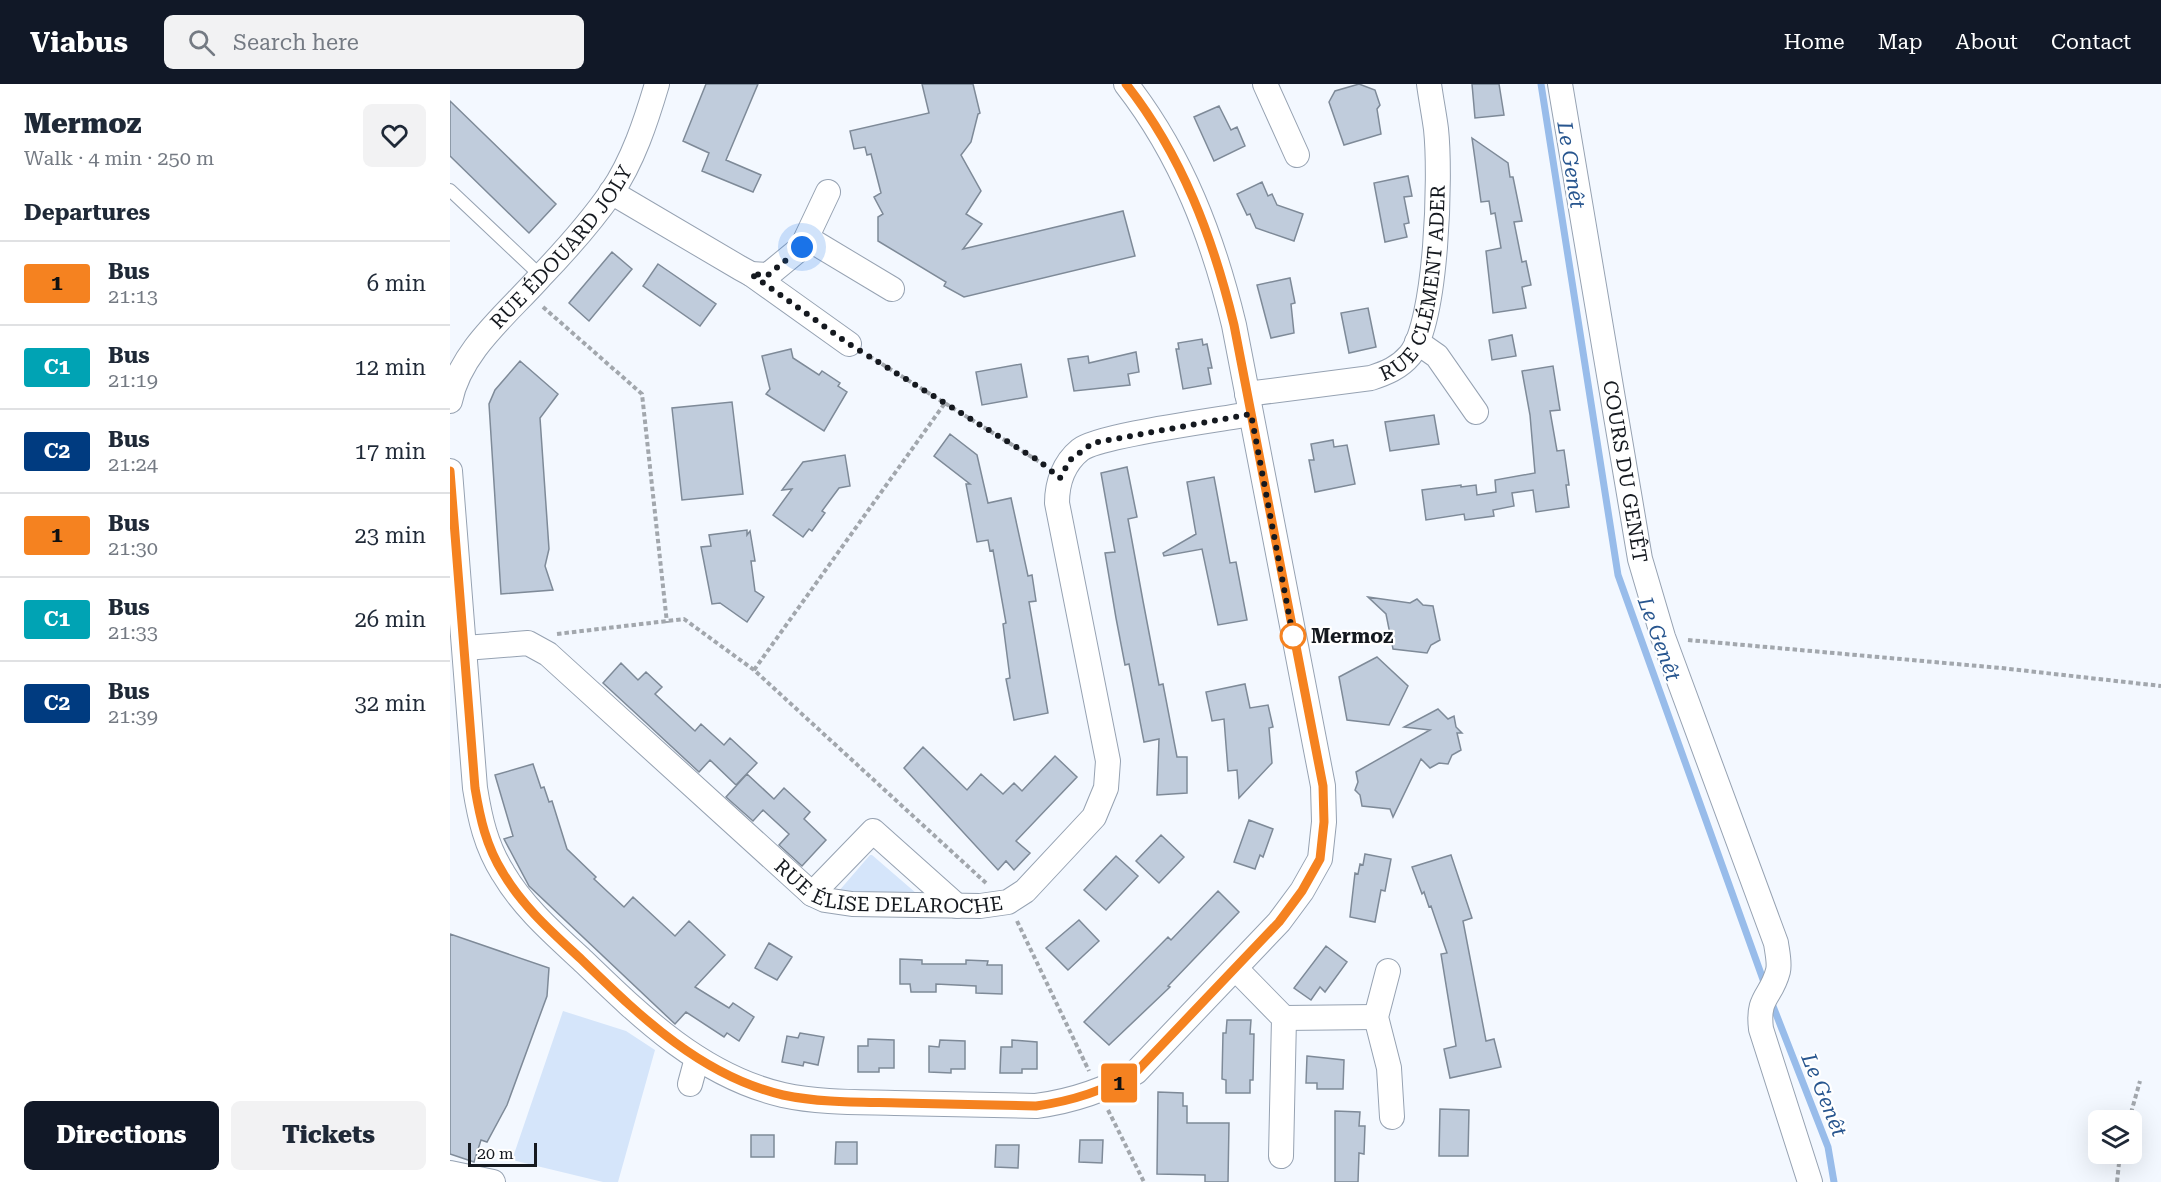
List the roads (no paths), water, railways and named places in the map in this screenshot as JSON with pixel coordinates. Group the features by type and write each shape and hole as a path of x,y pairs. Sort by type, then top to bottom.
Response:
{"street":[{"name":"RUE ÉDOUARD JOLY","path":"450,402 453,387 468,359 611,192 645,123 657,84"},
{"path":"450,471 475,788 480,822 502,872 519,898 557,937 664,1035 697,1058 742,1082 782,1094 823,1102 1036,1106 1068,1102 1099,1091 1136,1072 1279,922 1302,891 1320,859 1324,822 1323,786 1234,325 1208,232 1191,191 1168,147 1126,84"},
{"name":"RUE CLÉMENT ADER","path":"1249,404 1380,375 1402,363 1418,342 1428,308 1436,219 1436,131 1429,84"},
{"name":"COURS DU GENÊT","path":"1560,84 1640,559 1664,637 1776,942 1778,970 1759,1013 1761,1029 1810,1182"},
{"path":"1270,86 1297,155"},
{"path":"611,192 751,274 849,344"},
{"path":"751,274 768,275 802,247 828,192"},
{"path":"807,238 892,289"},
{"path":"1418,342 1437,356 1476,412"},
{"name":"RUE ÉLISE DELAROCHE","path":"465,648 528,644 548,654 812,894 825,900 852,904 980,906 1008,902 1025,891 1094,817 1106,788 1108,761 1057,503 1060,478 1070,460 1093,443 1249,404"},
{"path":"812,894 873,831 957,906"},
{"path":"1236,969 1284,1018 1281,1156"},
{"path":"1388,971 1376,1017 1389,1068 1392,1117"},
{"path":"1284,1018 1376,1017"},
{"path":"690,1084 697,1058"},
{"path":"450,1173 493,1182"}],"lane":[{"path":"450,190 534,284"}],"waterway":[{"name":"Le Genêt","path":"1541,84 1618,575 1765,985"},
{"name":"Le Genêt","path":"1771,1001 1828,1147 1834,1182"}],"place":[{"name":"Mermoz","path":"1293,636"}]}
